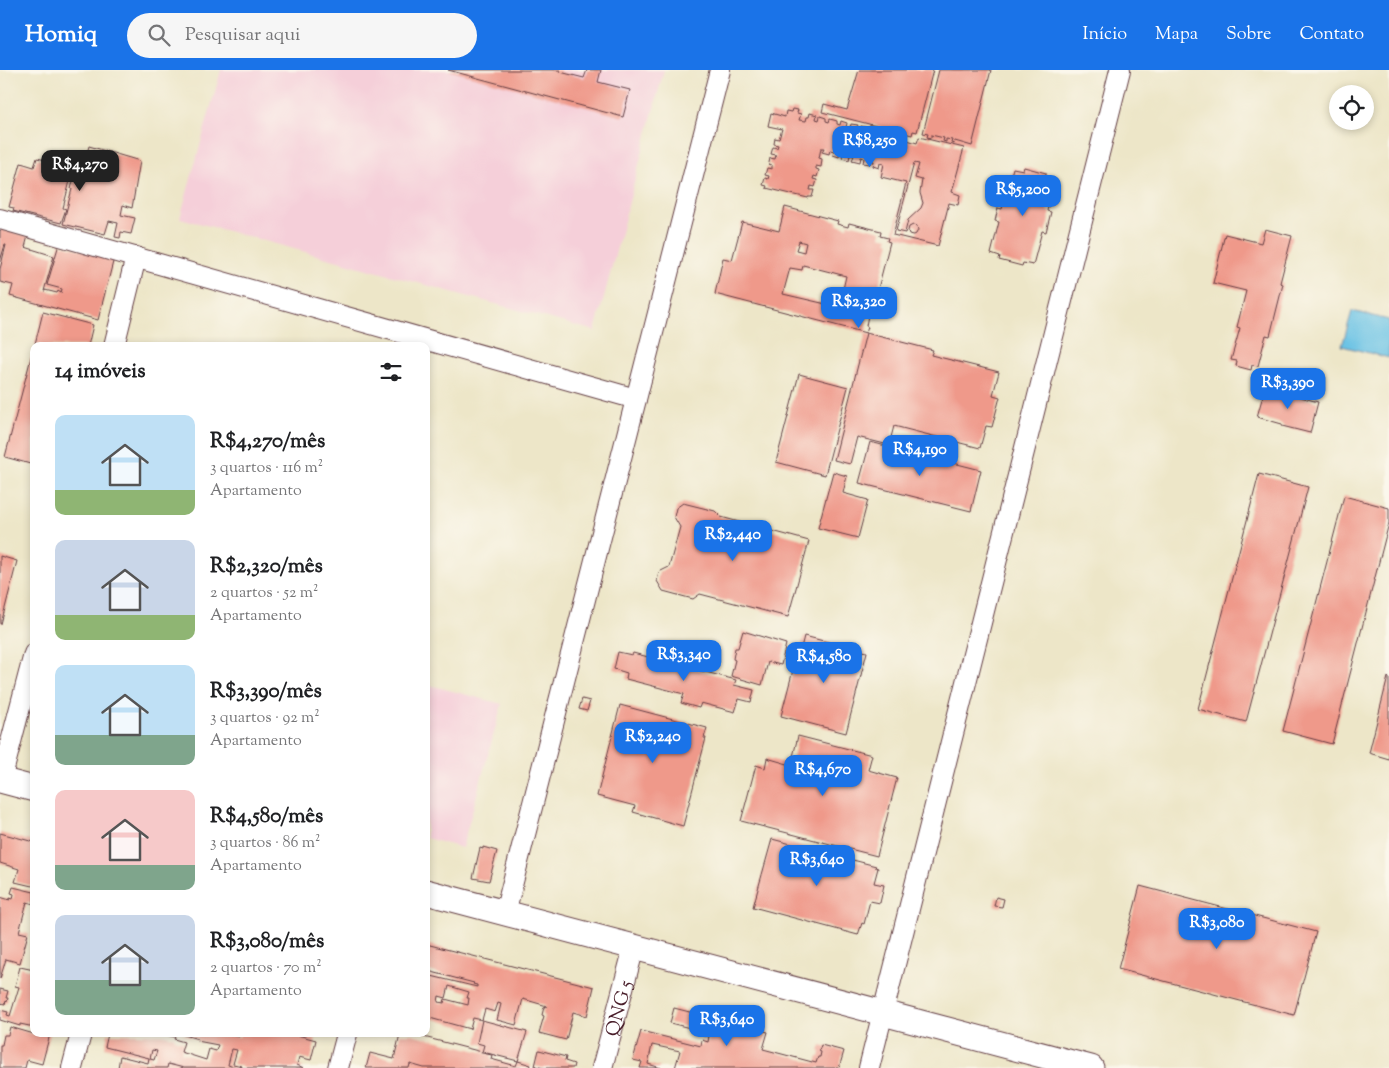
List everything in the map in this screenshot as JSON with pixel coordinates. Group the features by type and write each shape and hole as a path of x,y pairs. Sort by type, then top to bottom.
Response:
{"street":[{"path":"505,913 720,70"},
{"path":"868,1068 1120,70"},
{"path":"0,218 636,399"},
{"path":"115,342 136,257"},
{"path":"30,669 1,780 30,788"},
{"path":"430,893 1091,1068"},
{"name":"QNG 5","path":"602,1068 634,947"},
{"path":"72,1068 80,1037"},
{"path":"338,1068 346,1037"}],"shaded area":[{"path":"221,70 664,70 595,331 180,218"},
{"path":"430,685 502,704 462,848 430,839"}],"water":[{"path":"1352,311 1389,320 1389,358 1342,346"}],"building":[{"path":"448,70 560,70 560,72 584,78 587,70 601,70 598,82 630,90 623,117"},
{"path":"859,70 933,70 917,132 913,131 912,135 822,112 824,104 847,110"},
{"path":"939,70 991,70 972,146 955,141 954,144 951,143 952,140 946,139 946,142 943,141 944,138 931,135 931,138 927,137 928,134 923,133"},
{"path":"792,109 798,110 797,113 801,114 799,120 806,121 810,113 817,115 816,119 819,120 820,116 826,118 826,121 829,122 830,119 837,121 837,124 840,125 841,121 847,123 846,127 850,128 851,124 858,125 856,130 860,131 861,126 868,128 867,132 870,133 871,129 878,131 878,135 881,136 881,132 888,133 887,138 891,139 892,134 899,135 898,140 903,142 904,139 917,143 919,137 964,148 952,192 960,195 958,205 949,203 938,246 893,235 906,183 881,177 884,164 880,163 879,168 873,166 874,161 871,160 870,164 863,163 864,158 861,157 860,162 852,160 854,156 850,155 849,160 842,158 843,153 840,152 839,157 833,155 834,151 830,150 829,154 822,152 824,148 821,148 819,158 822,159 821,167 816,166 816,169 819,170 817,177 814,176 813,179 817,180 815,187 811,186 810,190 814,190 812,197 808,198 766,188 767,186 763,185 765,178 768,179 769,176 765,175 767,168 772,169 772,165 768,164 770,158 775,159 776,155 771,154 773,147 777,148 778,145 774,144 775,138 779,139 782,129 768,126 771,113 785,117 786,111 791,112","holes":["914,163 919,164 915,178 922,180 920,193 923,203 921,208 908,220 905,233 896,231","917,226 918,230 914,235 909,234 908,231 909,227"]},
{"path":"89,146 140,161 132,208 123,205 121,215 135,218 131,234 121,232 120,238 115,237 118,223 109,221 105,234 63,224 73,181 70,181 63,208 66,209 61,223 13,211 14,208 9,207 21,163 34,167 37,158 66,165 63,174 70,176 73,166 83,169 85,163 102,168 103,162 86,157"},
{"path":"1024,167 1046,173 1046,176 1055,179 1047,211 1051,212 1046,232 1042,231 1033,265 1023,263 1022,266 999,260 1000,257 991,254 999,222 995,221 998,208 1002,209 1013,168 1023,170"},
{"path":"785,207 838,221 837,224 848,227 849,223 881,231 880,236 888,238 887,241 890,242 871,316 868,315 866,333 715,294 723,258 732,260 742,222 779,231","holes":["799,241 806,243 804,252 796,250","803,265 846,276 839,307 783,294 790,268 802,270"]},
{"path":"0,229 28,236 25,247 54,256 44,291 57,293 58,291 61,293 62,289 47,285 59,244 114,258 98,320 10,296 13,285 0,282 0,269 6,245 0,261"},
{"path":"1265,229 1292,236 1280,283 1283,284 1270,336 1266,335 1258,366 1252,365 1251,370 1236,366 1237,361 1231,360 1240,328 1237,327 1246,291 1213,283 1225,234 1261,243"},
{"path":"43,312 93,325 89,342 36,342"},
{"path":"866,333 933,350 931,355 999,372 993,395 1000,397 992,427 986,426 980,448 894,426 889,445 857,437 850,464 834,460"},
{"path":"30,361 30,464 5,457"},
{"path":"799,374 848,387 825,475 776,462"},
{"path":"1278,387 1287,389 1286,393 1318,402 1310,433 1257,417 1265,388 1277,391"},
{"path":"870,442 981,470 971,511 859,483"},
{"path":"833,472 847,476 843,493 868,500 858,538 818,528"},
{"path":"1259,474 1308,487 1246,722 1198,709"},
{"path":"1344,496 1389,508 1389,523 1332,744 1283,731"},
{"path":"683,503 715,511 721,517 809,541 788,617 700,594 693,599 663,591 657,581 659,572 669,567 680,527 674,517 676,508"},
{"path":"0,556 17,561 1,624 0,624"},
{"path":"743,631 786,644 781,665 768,662 762,685 731,676 735,660 733,659 735,648 738,648"},
{"path":"804,636 867,652 846,733 781,716 799,647 801,648"},
{"path":"618,652 632,655 633,653 736,680 734,685 754,690 751,702 739,699 735,712 701,703 699,708 681,703 684,694 626,679 627,673 614,669"},
{"path":"1389,678 1389,759 1369,753"},
{"path":"582,699 590,701 587,711 579,709"},
{"path":"620,705 707,728 683,826 633,812 635,806 597,796"},
{"path":"798,736 872,755 868,770 897,778 877,856 741,821 756,765 765,768 767,758 791,765"},
{"path":"0,833 30,841 30,886 15,882 19,869 0,863"},
{"path":"772,839 878,868 874,883 884,885 880,903 870,901 864,924 862,923 858,935 753,907"},
{"path":"483,847 497,851 489,881 473,878 480,848 483,849"},
{"path":"1140,886 1316,932 1294,1015 1118,969"},
{"path":"13,887 30,891 30,903 27,902 19,932 28,934 20,963 6,959 0,979 0,897 13,899 14,894 11,893"},
{"path":"996,897 1004,899 1002,907 994,906"},
{"path":"430,945 594,987 587,1016 573,1012 566,1040 539,1033 544,1016 542,1015 544,1007 547,1006 523,999 516,1025 497,1020 501,1004 498,1003 495,1012 485,1009 482,1020 473,1018 470,1029 430,1018 430,976 477,987 477,985 430,972","holes":["449,986 469,992 467,998 469,998 468,1005 445,999 444,1003 438,1002 439,996 446,998"]},
{"path":"20,967 30,969 30,1026 20,1024 20,1026 0,1020 0,1010 8,1012 7,1015 10,1016 19,987 15,986"},
{"path":"0,989 8,991 6,998 8,998 5,1004 0,1003"},
{"path":"674,1008 768,1032 763,1049 816,1063 818,1057 820,1057 821,1045 844,1051 839,1068 675,1068 680,1051 652,1045 648,1064 661,1068 640,1068 642,1062 633,1060 641,1031 701,1046 702,1040 708,1042 709,1036 703,1036 704,1031 698,1030 699,1027 691,1025 690,1028 670,1023"},
{"path":"482,1020 527,1032 518,1061 531,1065 530,1068 424,1068 410,1064 409,1068 366,1068 370,1053 394,1059 399,1037 424,1037 482,1052 484,1045 477,1043","holes":["483,1052 518,1061 516,1066 491,1059 492,1055 482,1053"]},
{"path":"10,1027 30,1033 30,1037 49,1037 42,1064 27,1060 25,1068 0,1068 0,1045 2,1045 4,1035 8,1035"},
{"path":"107,1037 175,1037 174,1039 184,1042 181,1052 206,1060 209,1049 216,1051 218,1045 197,1041 198,1039 191,1037 305,1037 316,1040 311,1060 299,1057 297,1065 304,1068 241,1068 242,1066 233,1064 237,1050 232,1049 228,1065 237,1068 184,1068 168,1064 167,1068 118,1068 120,1056 148,1063 149,1058 105,1047","holes":["152,1050 157,1051 154,1060 150,1059"]},
{"path":"539,1050 566,1057 565,1061 574,1064 573,1068 543,1068 535,1066"}]}
